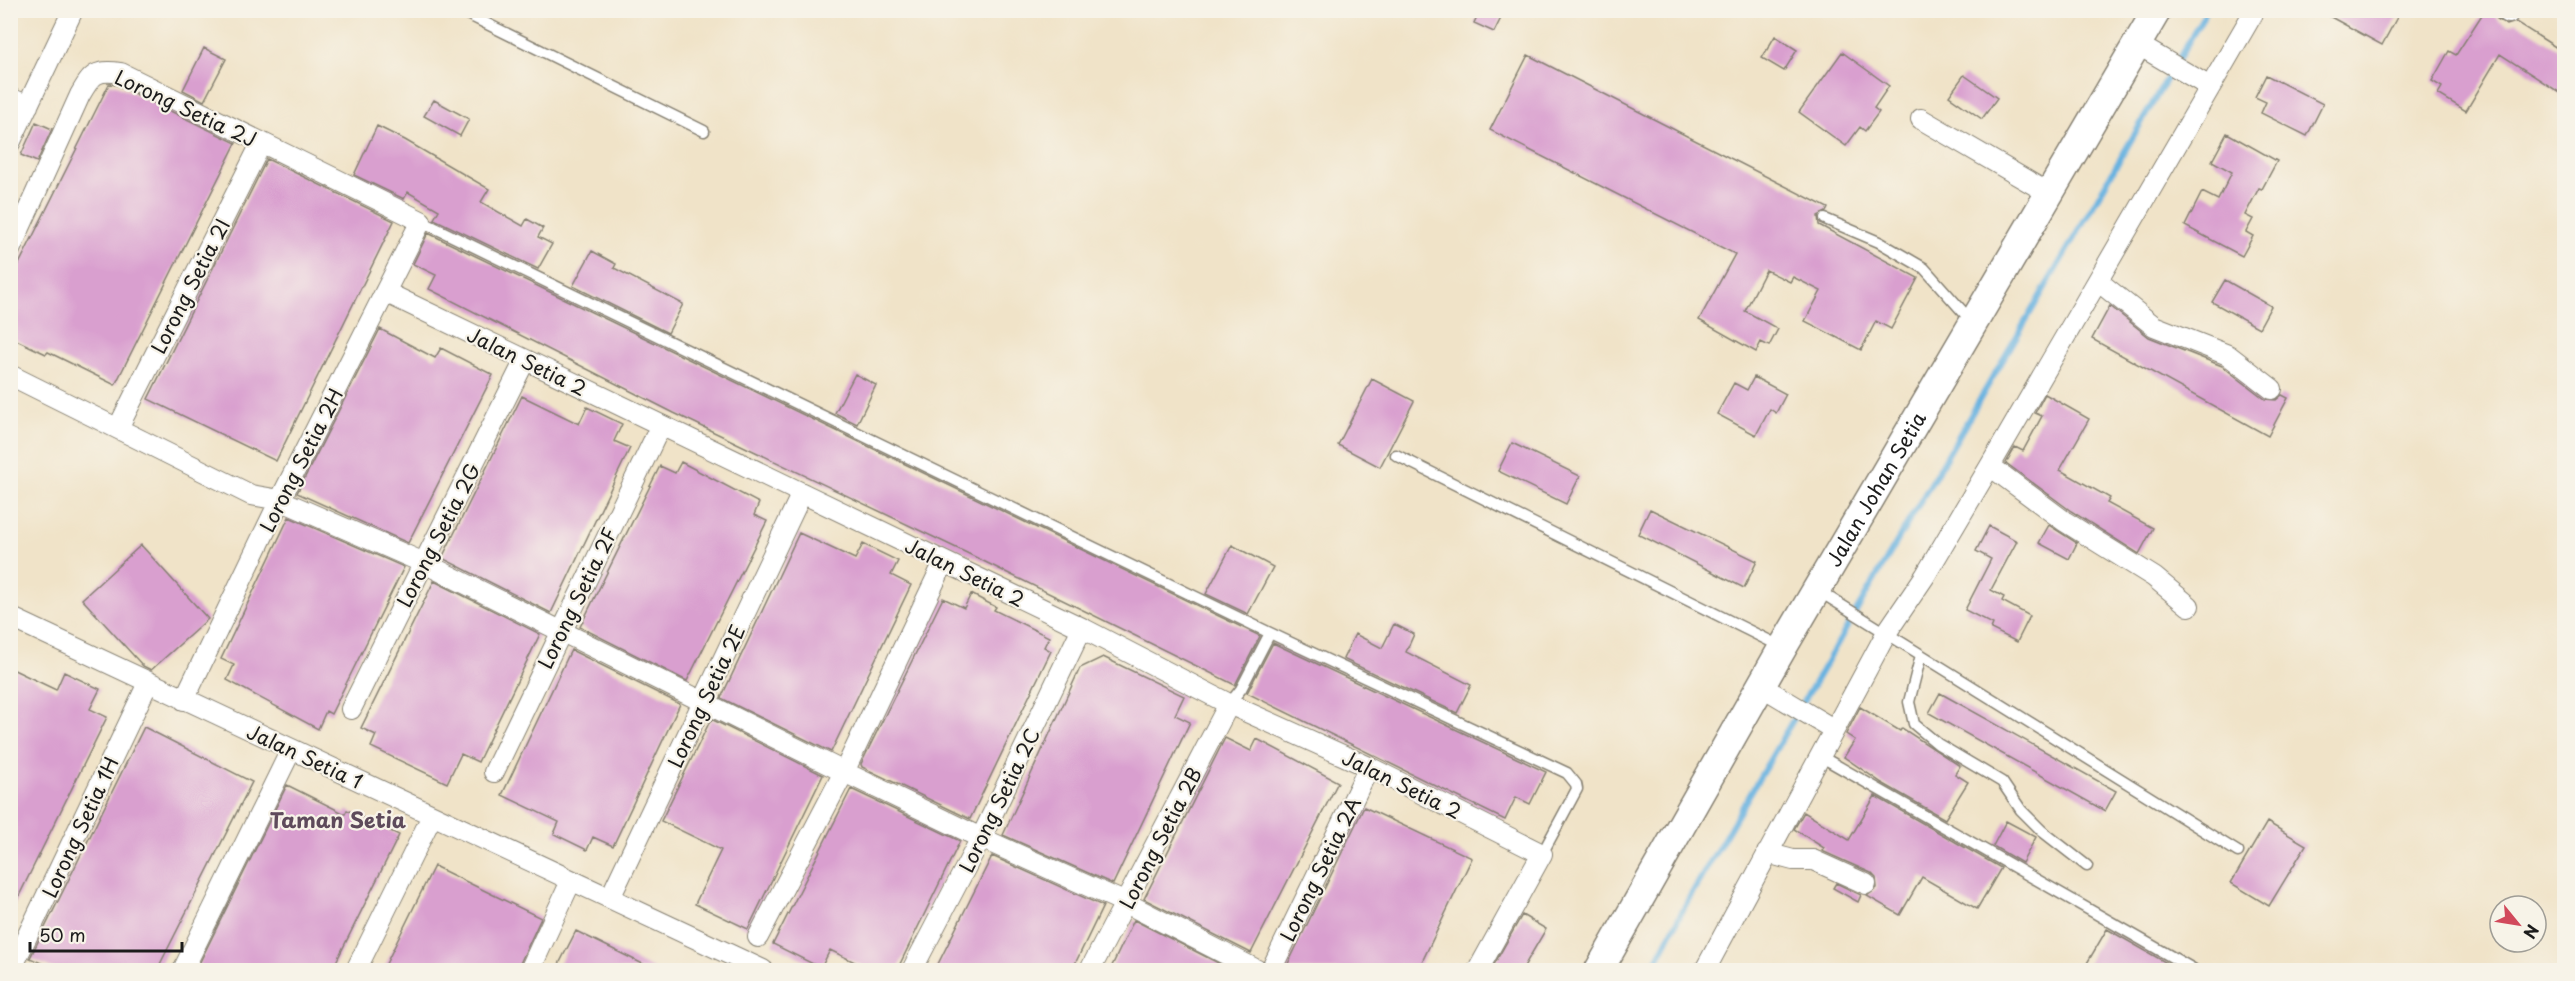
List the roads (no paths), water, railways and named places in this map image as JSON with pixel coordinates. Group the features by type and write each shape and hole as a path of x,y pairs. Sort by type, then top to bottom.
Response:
{"main road":[{"name":"Jalan Johan Setia","path":"1599,970 1783,647 2050,194 2149,51 2157,10"}],"street":[{"path":"10,143 19,102 73,10"},
{"path":"1705,970 1821,756 1827,726 1878,628 1924,576 2099,282 2205,84 2255,10"},
{"path":"2149,51 2205,84"},
{"name":"Lorong Setia 2J","path":"10,250 80,95 96,73 108,71 121,73 421,221"},
{"path":"1921,119 2050,194"},
{"name":"Lorong Setia 2I","path":"118,428 261,144"},
{"name":"Lorong Setia 2H","path":"184,700 280,500 421,221"},
{"path":"2099,282 2154,326 2228,355 2272,389"},
{"name":"Jalan Setia 2","path":"386,292 1082,628 1229,704 1369,767 1542,854"},
{"name":"Lorong Setia 2G","path":"351,710 525,360"},
{"path":"10,375 251,495 280,500 423,563 844,772 981,838 1126,903 1257,970"},
{"name":"Lorong Setia 2F","path":"495,772 661,425"},
{"path":"1990,466 2064,521 2154,577 2189,606"},
{"name":"Lorong Setia 2E","path":"610,898 802,493"},
{"path":"758,937 844,772 944,562"},
{"name":"Jalan Setia 1","path":"10,617 610,898 728,963 763,970"},
{"name":"Lorong Setia 2C","path":"912,970 981,838 1082,628"},
{"name":"Lorong Setia 1H","path":"15,967 148,683"},
{"path":"1761,686 1827,726"},
{"name":"Lorong Setia 2B","path":"1090,970 1229,704"},
{"path":"183,970 291,750"},
{"name":"Lorong Setia 2A","path":"1271,970 1369,767"},
{"path":"356,970 432,816"},
{"path":"1767,853 1792,860 1813,860 1866,884"},
{"path":"1478,970 1542,854"},
{"path":"530,970 571,881"}],"lane":[{"path":"459,10 704,131"},
{"path":"1825,219 1879,242 1924,268 1973,324"},
{"path":"421,221 1270,633 1567,773 1576,783 1577,789 1542,854"},
{"path":"1396,455 1783,647"},
{"path":"1817,590 2238,852"},
{"path":"1229,704 1241,689 1270,633"},
{"path":"1921,655 1909,702 1914,724 1938,744 2002,782 2021,810 2035,824 2087,866"},
{"path":"1821,756 2193,969"}],"waterway":[{"path":"1652,970 1688,900 2207,10"}],"district":[{"name":"Taman Setia","path":"338,819"}]}
